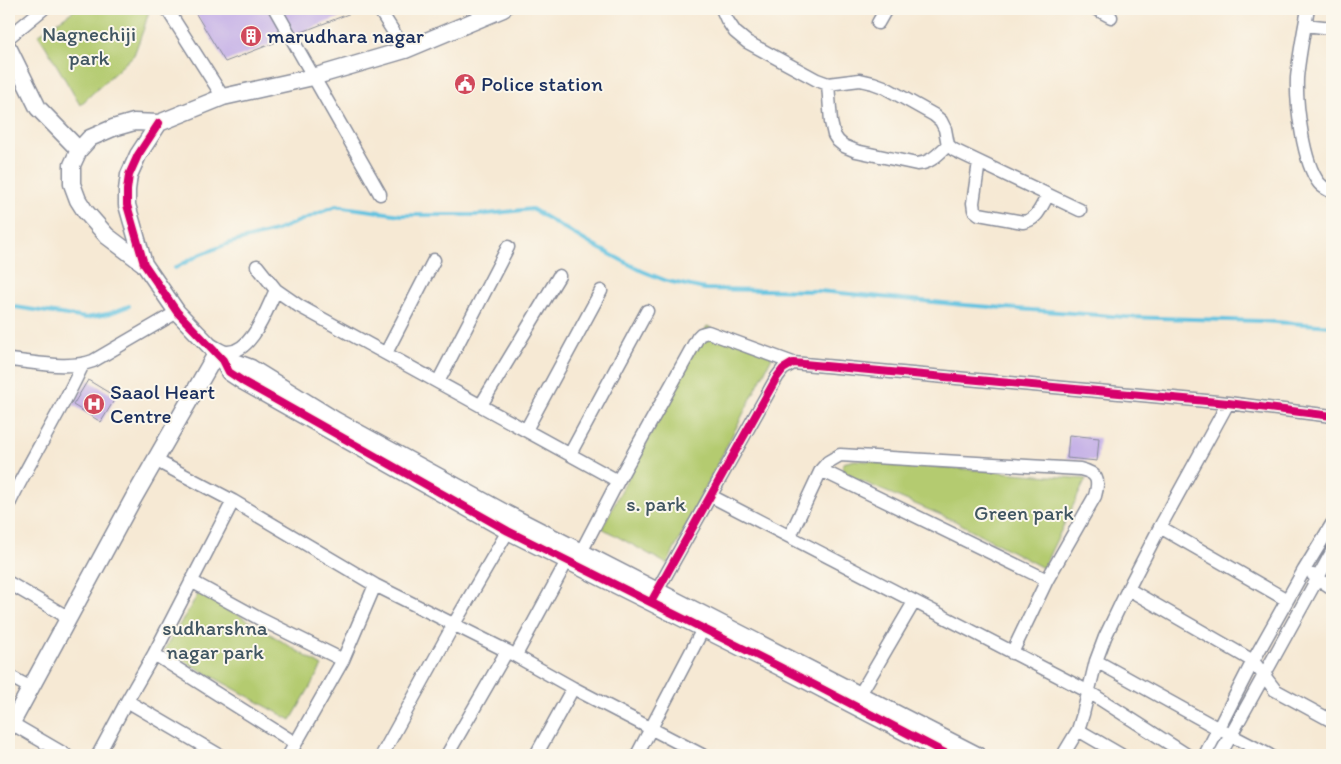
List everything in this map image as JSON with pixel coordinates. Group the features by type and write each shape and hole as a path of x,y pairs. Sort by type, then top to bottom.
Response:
{"street":[{"path":"9,37 43,9"},
{"path":"167,9 223,97"},
{"path":"275,9 380,194"},
{"path":"380,9 405,50"},
{"path":"503,9 405,50 313,77 223,97 159,123 134,122 113,128 90,138 79,150 72,165 72,184 78,200 107,236 144,264 177,312 216,353 228,372 508,531 567,561 654,596 755,642 949,755"},
{"path":"722,9 736,32 747,42 828,84 860,80 884,87 934,115 941,121 945,129 948,145 954,150 1080,210"},
{"path":"878,23 886,9"},
{"path":"1096,9 1111,17"},
{"path":"1308,9 1298,75 1297,97 1299,118 1307,156 1317,180 1332,192"},
{"path":"1305,25 1332,28"},
{"path":"9,49 38,108 79,150"},
{"path":"828,84 834,135 844,146 856,151 917,164 935,158 948,145"},
{"path":"144,264 127,205 127,190 129,175 138,155 159,123"},
{"path":"978,162 973,203 974,210 979,214 1023,222 1031,221 1037,216 1048,195"},
{"path":"438,382 508,247"},
{"path":"386,352 434,260"},
{"path":"257,266 276,290 299,306 386,352 618,481"},
{"path":"481,405 559,276"},
{"path":"216,353 240,348 257,329 276,290"},
{"path":"526,430 601,291"},
{"path":"570,454 647,311"},
{"path":"9,360 71,365 84,364 93,361 177,312"},
{"path":"581,552 698,337 708,332 793,363 1228,404 1332,416"},
{"path":"66,755 10,725 155,460 216,353"},
{"path":"216,353 251,368 335,420 507,514 581,552 654,596 703,629 977,755"},
{"path":"654,596 777,377 783,369 793,363"},
{"path":"9,504 59,414 84,364"},
{"path":"1063,755 1078,730 1096,661 1105,637 1160,527 1228,404"},
{"path":"790,536 821,470 828,462 840,455 1080,469 1091,472 1097,478 1098,486 1095,496 1047,580 1012,653"},
{"path":"155,460 233,501 375,585 511,653 573,688 702,755"},
{"path":"821,470 1047,580"},
{"path":"711,496 1089,692 1188,755"},
{"path":"98,755 154,654 233,501"},
{"path":"1204,755 1253,661 1332,524"},
{"path":"1160,527 1287,600"},
{"path":"382,755 508,531"},
{"path":"1220,755 1332,552"},
{"path":"447,755 567,561"},
{"path":"1304,570 1332,588"},
{"path":"191,581 260,619 343,660"},
{"path":"9,583 69,618"},
{"path":"289,755 343,660 375,585"},
{"path":"1128,589 1253,661 1274,690 1332,721"},
{"path":"856,700 914,602"},
{"path":"637,755 703,629"},
{"path":"154,654 296,743"},
{"path":"1096,661 1269,755"},
{"path":"9,676 31,688"},
{"path":"536,755 573,688"},
{"path":"127,701 219,755"},
{"path":"1078,730 1121,755"}],"green space":[{"name":"Nagnechiji park","path":"76,9 146,9 149,11 134,55 80,105 38,35"},
{"name":"s. park","path":"707,326 772,357 667,564 602,528"},
{"name":"Green park","path":"855,460 1086,479 1043,568 955,521 842,473 843,463"},
{"name":"sudharshna nagar park","path":"200,591 322,666 291,720 164,650"}],"building":[{"name":"marudhara nagar","path":"193,9 361,9 225,62"},
{"path":"88,380 116,397 101,422 73,405"},
{"path":"1069,435 1099,438 1097,461 1067,458"}],"waterway":[{"path":"175,268 199,255 230,243 275,231 336,206 401,215 478,215 532,209 589,243 642,271 667,281 705,289 819,291 964,305 1125,317 1261,321 1332,326"},
{"path":"9,306 86,318 108,314 129,306"}],"cycle path":[{"path":"159,123 138,155 129,175 127,205 144,264 177,312 223,360 229,372 508,531 780,667 949,755"},
{"path":"651,602 777,377 783,369 793,363 1228,403 1332,416"}],"place":[{"name":"marudhara nagar","path":"251,36"},
{"name":"Police station","path":"465,84"},
{"name":"Saaol Heart Centre","path":"94,404"}]}
